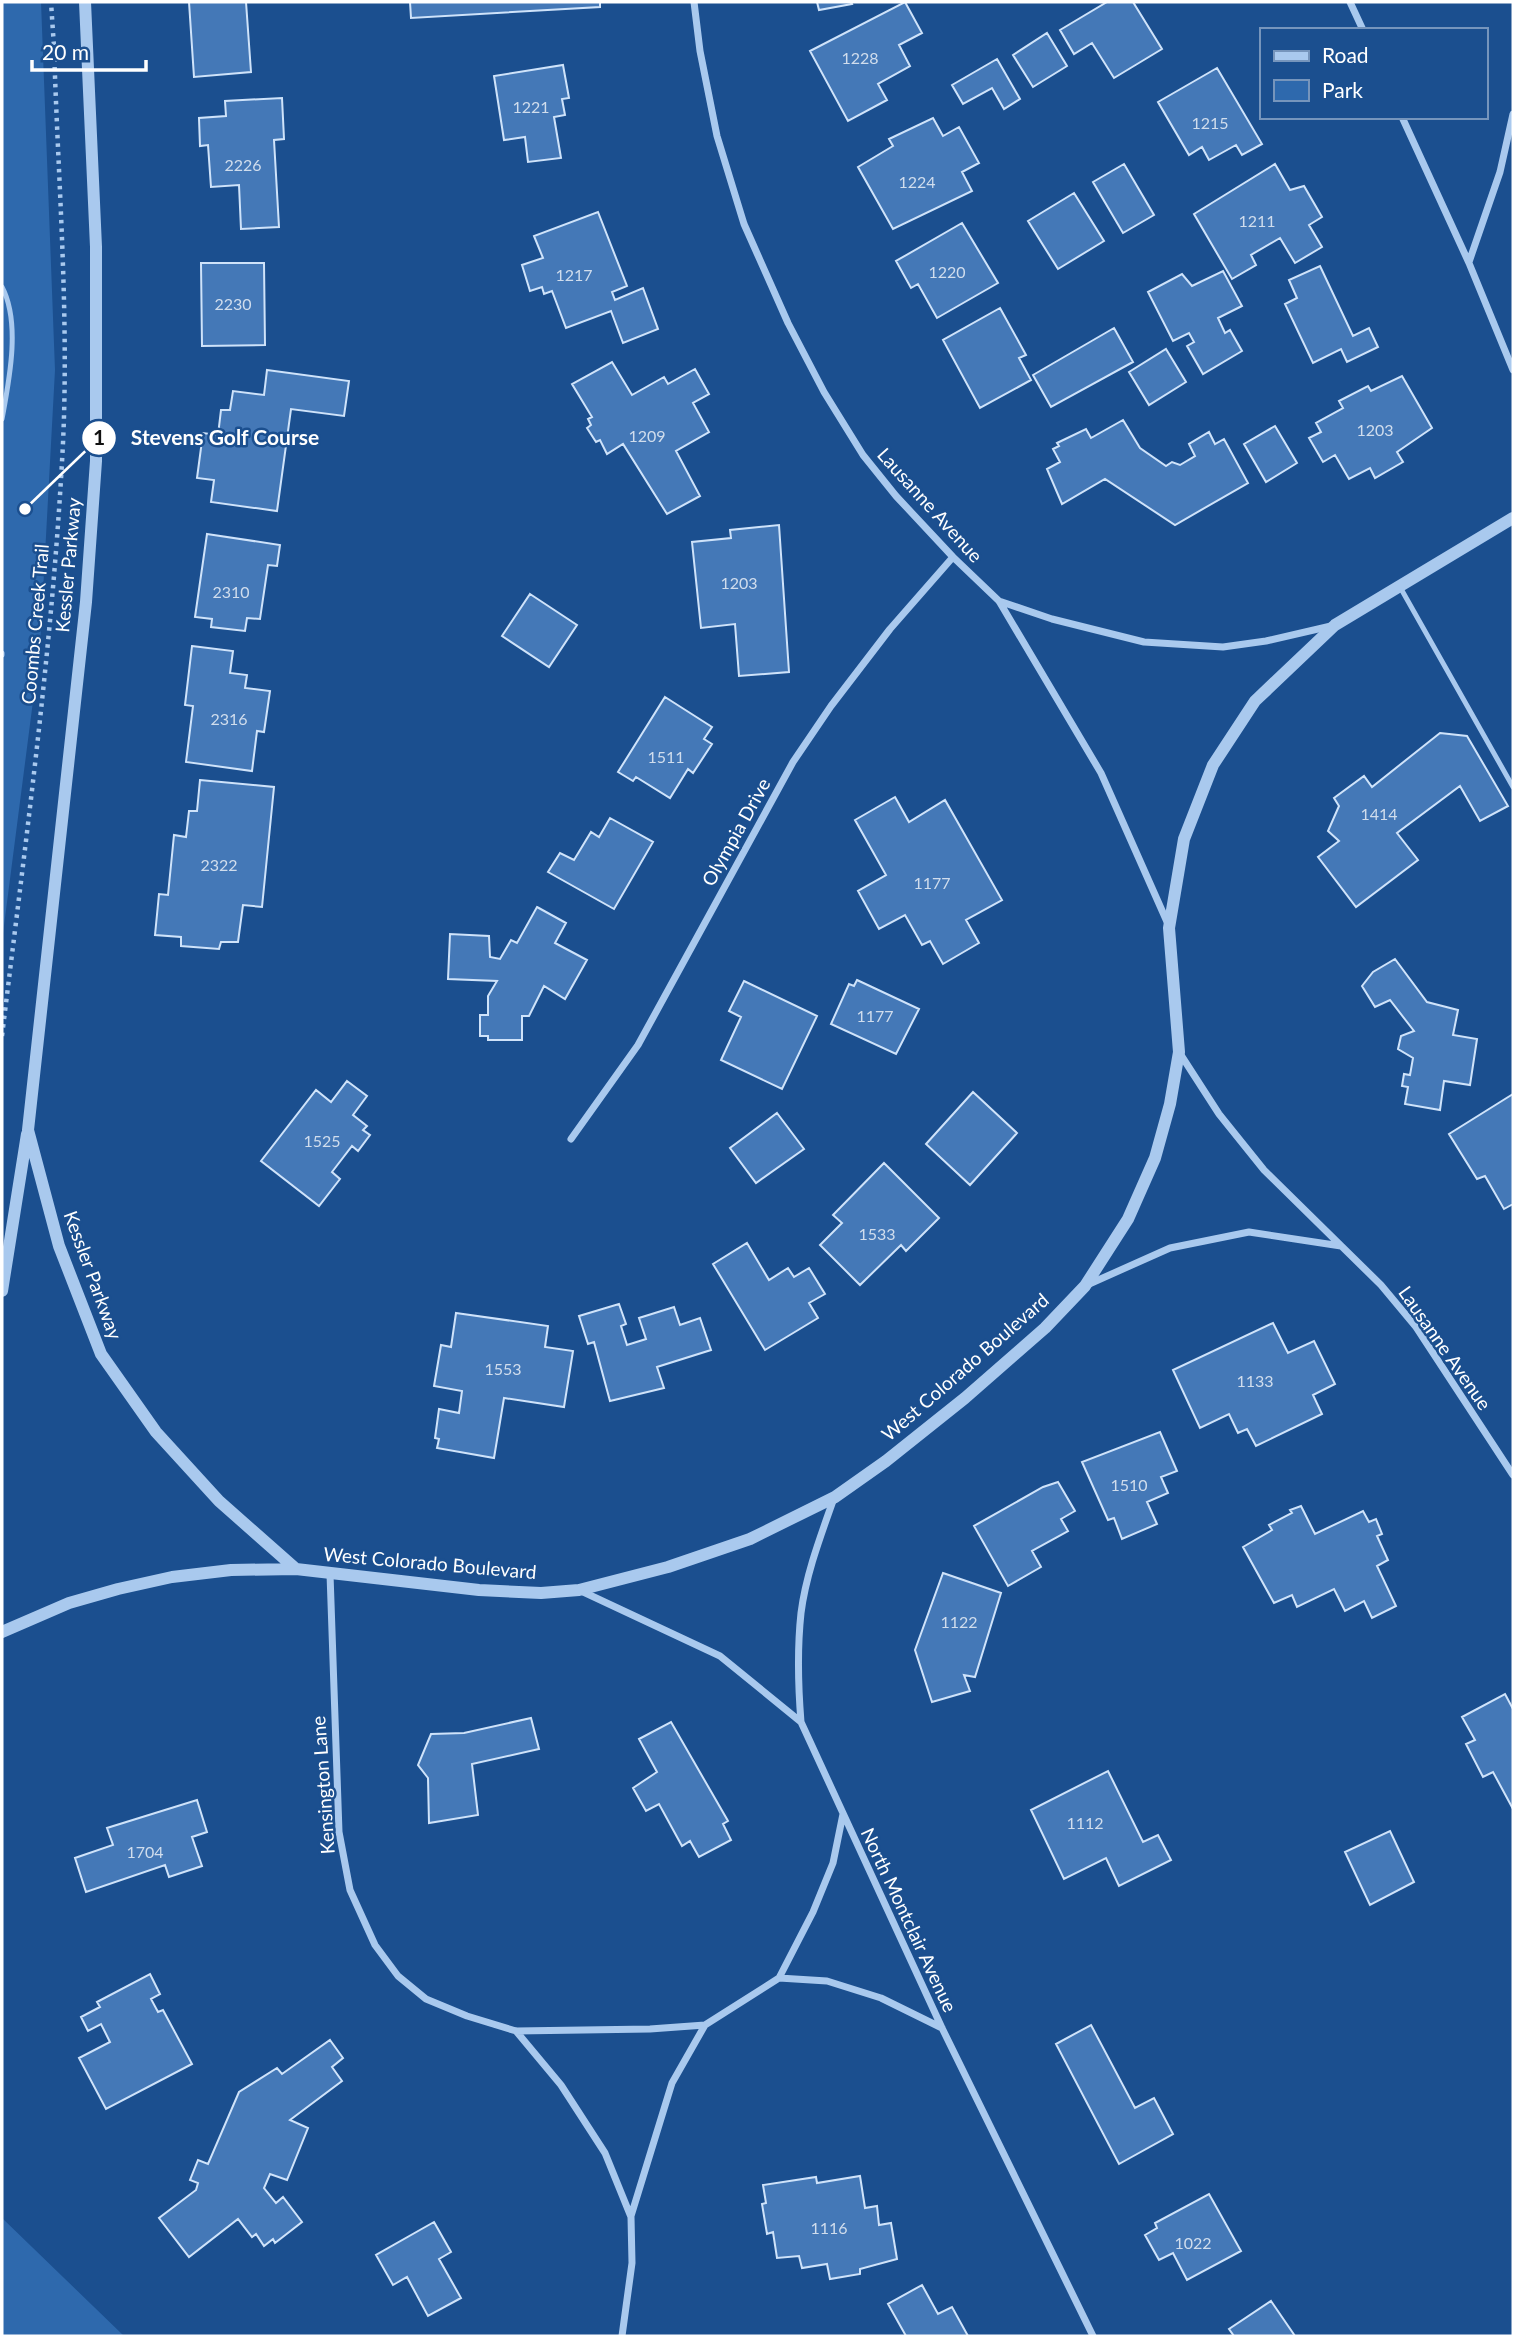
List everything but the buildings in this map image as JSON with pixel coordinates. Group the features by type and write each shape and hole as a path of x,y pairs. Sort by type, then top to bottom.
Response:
{"street":[{"name":"Kessler Parkway","path":"2,1291 28,1130 86,602 96,461 96,247 85,2"},
{"name":"Lausanne Avenue","path":"694,2 700,51 721,149 744,224 824,392 863,455 896,495 953,557 999,601 1101,773 1169,928"},
{"path":"1350,2 1362,28"},
{"path":"1469,263 1500,172 1513,114"},
{"path":"1403,119 1469,263 1513,370"},
{"name":"West Colorado Boulevard","path":"2,1632 69,1603 158,1580 231,1570 296,1569 479,1590 579,1590 668,1567 750,1539 835,1497 886,1461 965,1398 1045,1328 1085,1286 1128,1219 1155,1158 1170,1104 1179,1052 1169,928 1184,839 1213,765 1255,701 1335,625 1513,518"},
{"name":"Olympia Drive","path":"571,1139 638,1045 793,762 831,706 890,629 953,557"},
{"path":"999,601 1052,619 1144,642 1223,647 1266,641 1335,625"},
{"name":"Lausanne Avenue","path":"1179,1052 1219,1114 1264,1170 1381,1285 1416,1327 1513,1475"},
{"name":"Kessler Parkway","path":"28,1130 59,1246 101,1354 156,1432 219,1501 296,1569"},
{"path":"1085,1286 1170,1248 1249,1232 1342,1246"},
{"name":"North Montclair Avenue","path":"835,1497 815,1551 801,1611 797,1669 801,1722 942,2028 1093,2336"},
{"name":"Kensington Lane","path":"330,1574 338,1832 350,1890 375,1945 398,1976 426,1999 467,2016 516,2031 650,2029 705,2025 779,1979"},
{"path":"579,1590 720,1656 801,1722"},
{"path":"843,1813 833,1863 813,1912 779,1979 827,1981 881,1998 942,2028"},
{"name":"Kensington Lane","path":"622,2336 632,2263 631,2217 673,2083 705,2025"},
{"name":"Kensington Lane","path":"516,2031 561,2085 604,2153 631,2217"}],"lane":[{"path":"2,287 10,316 12,341 11,367 2,419"},
{"path":"1400,587 1513,787"}],"path":[{"name":"Coombs Creek Trail","path":"2,1036 45,685 63,441 65,364 51,2"}],"green space":[{"path":"2,2 41,2 55,370 40,647 2,941"},
{"path":"2,2218 124,2336 2,2336"}],"place":[{"name":"Stevens Golf Course","path":"25,509"}]}
